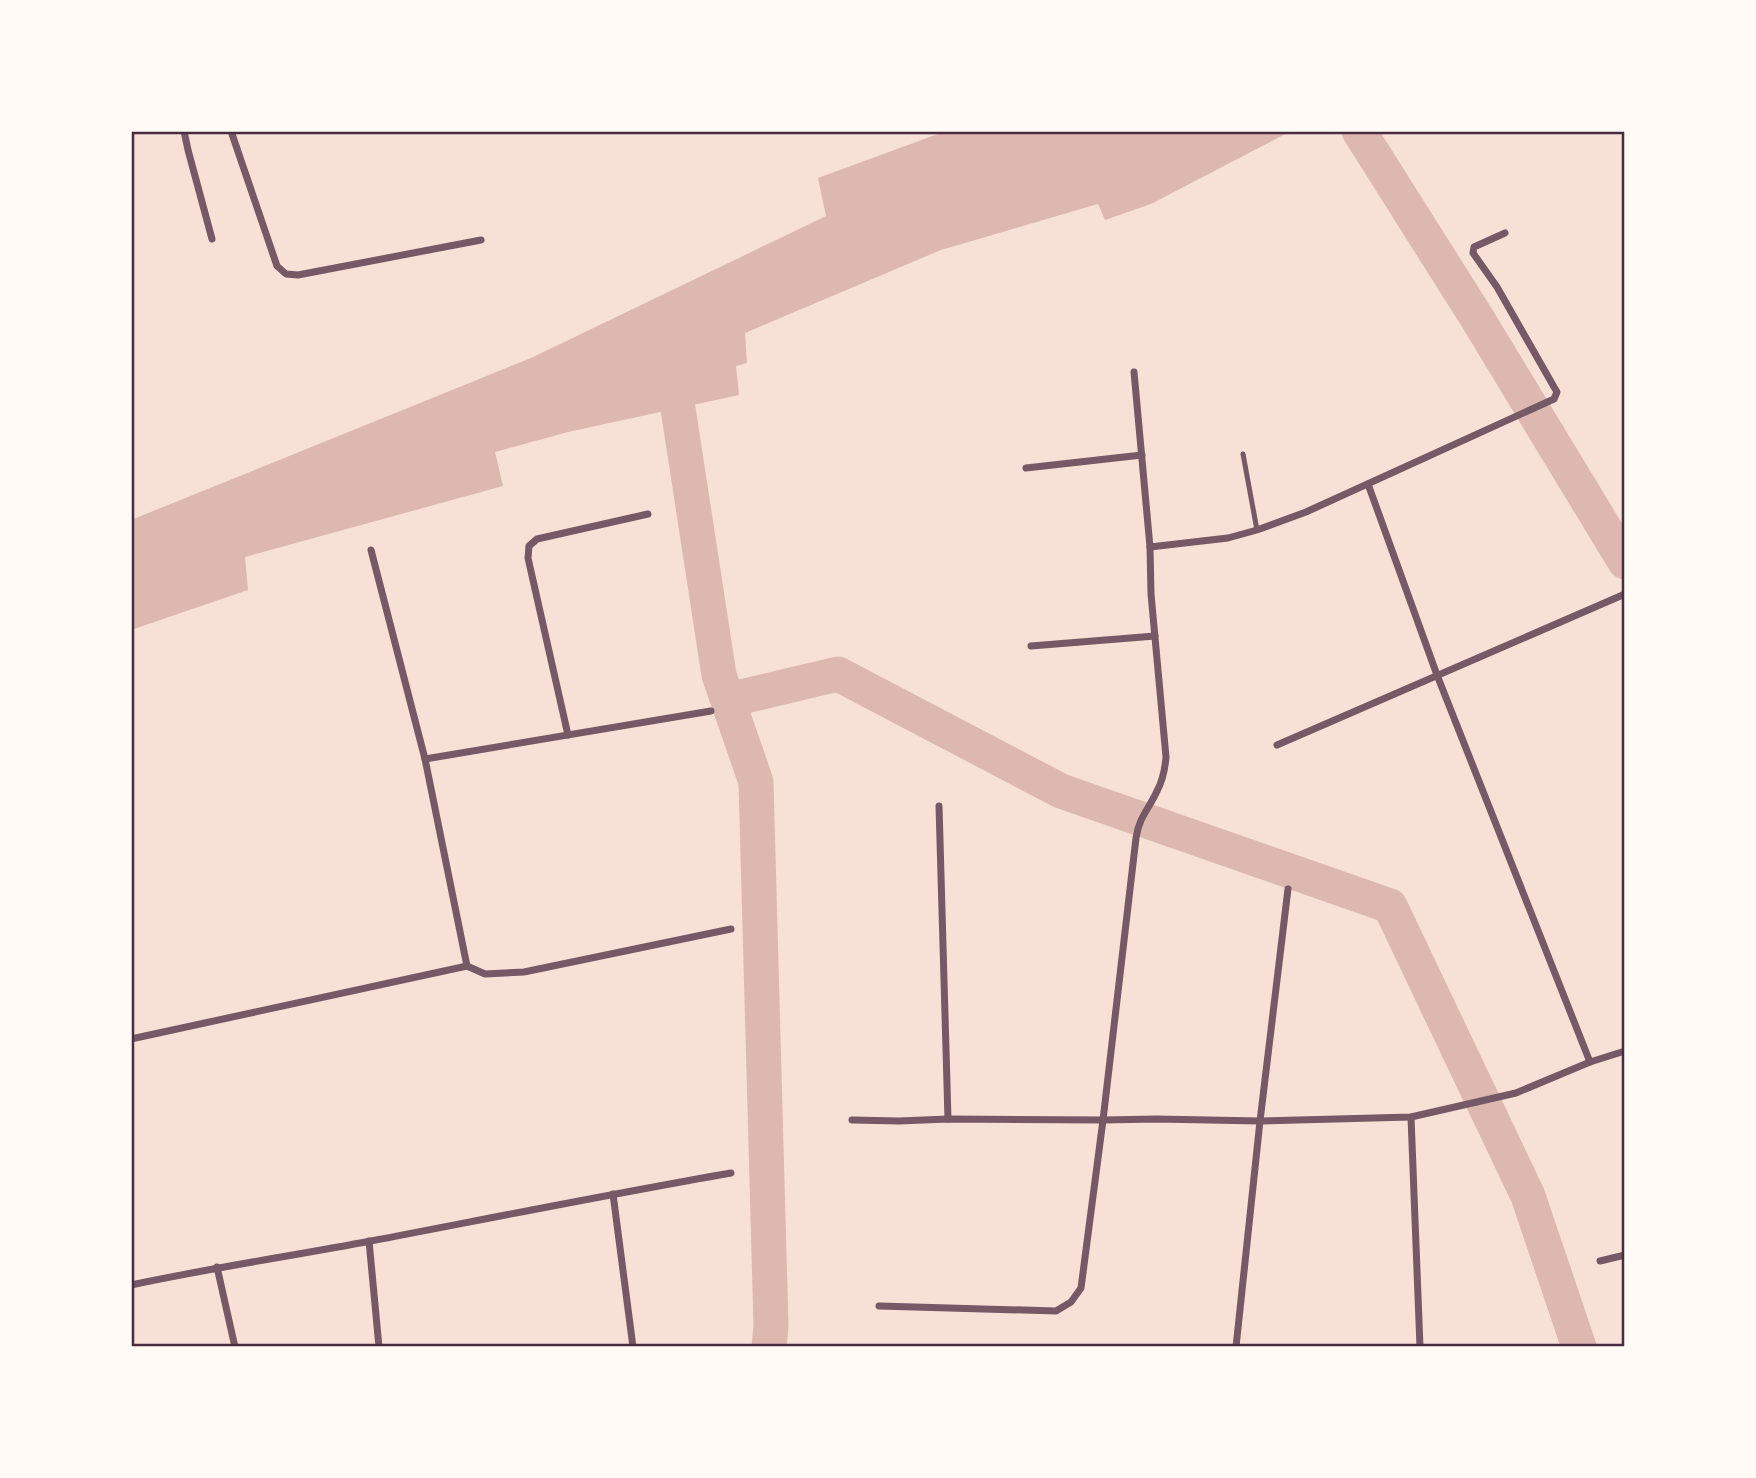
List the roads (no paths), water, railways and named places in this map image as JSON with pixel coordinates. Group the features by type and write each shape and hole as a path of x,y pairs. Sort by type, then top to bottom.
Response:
{"street":[{"path":"184,131 212,239"},
{"path":"231,131 277,266 286,274 298,275 481,240"},
{"path":"1150,547 1228,538 1257,530 1306,512 1554,399 1557,392 1497,287 1473,253 1474,247 1504,233"},
{"path":"879,1306 1056,1311 1071,1302 1081,1288 1136,838 1139,821 1157,791 1164,773 1166,757 1134,372"},
{"path":"1026,468 1142,455"},
{"path":"1368,484 1437,675 1590,1062"},
{"path":"568,735 528,558 529,546 537,539 648,514"},
{"path":"371,550 425,759 467,965"},
{"path":"1278,745 1625,594"},
{"path":"1031,646 1155,636"},
{"path":"425,759 710,711"},
{"path":"939,806 948,1119"},
{"path":"1236,1347 1288,889"},
{"path":"131,1039 467,965 485,974 524,972 731,929"},
{"path":"852,1120 1260,1121 1411,1117 1516,1093 1590,1062 1625,1051"},
{"path":"1411,1117 1420,1347"},
{"path":"131,1285 731,1172"},
{"path":"613,1194 633,1347"},
{"path":"369,1241 379,1347"},
{"path":"1600,1261 1625,1255"},
{"path":"217,1267 235,1347"}],"lane":[{"path":"1243,454 1257,530"}],"waterway":[{"path":"1359,131 1477,318 1625,562"},
{"path":"671,363 719,675 756,782 771,1326 769,1347"},
{"path":"728,700 838,674 1061,791 1390,906 1528,1196 1579,1347"}]}
